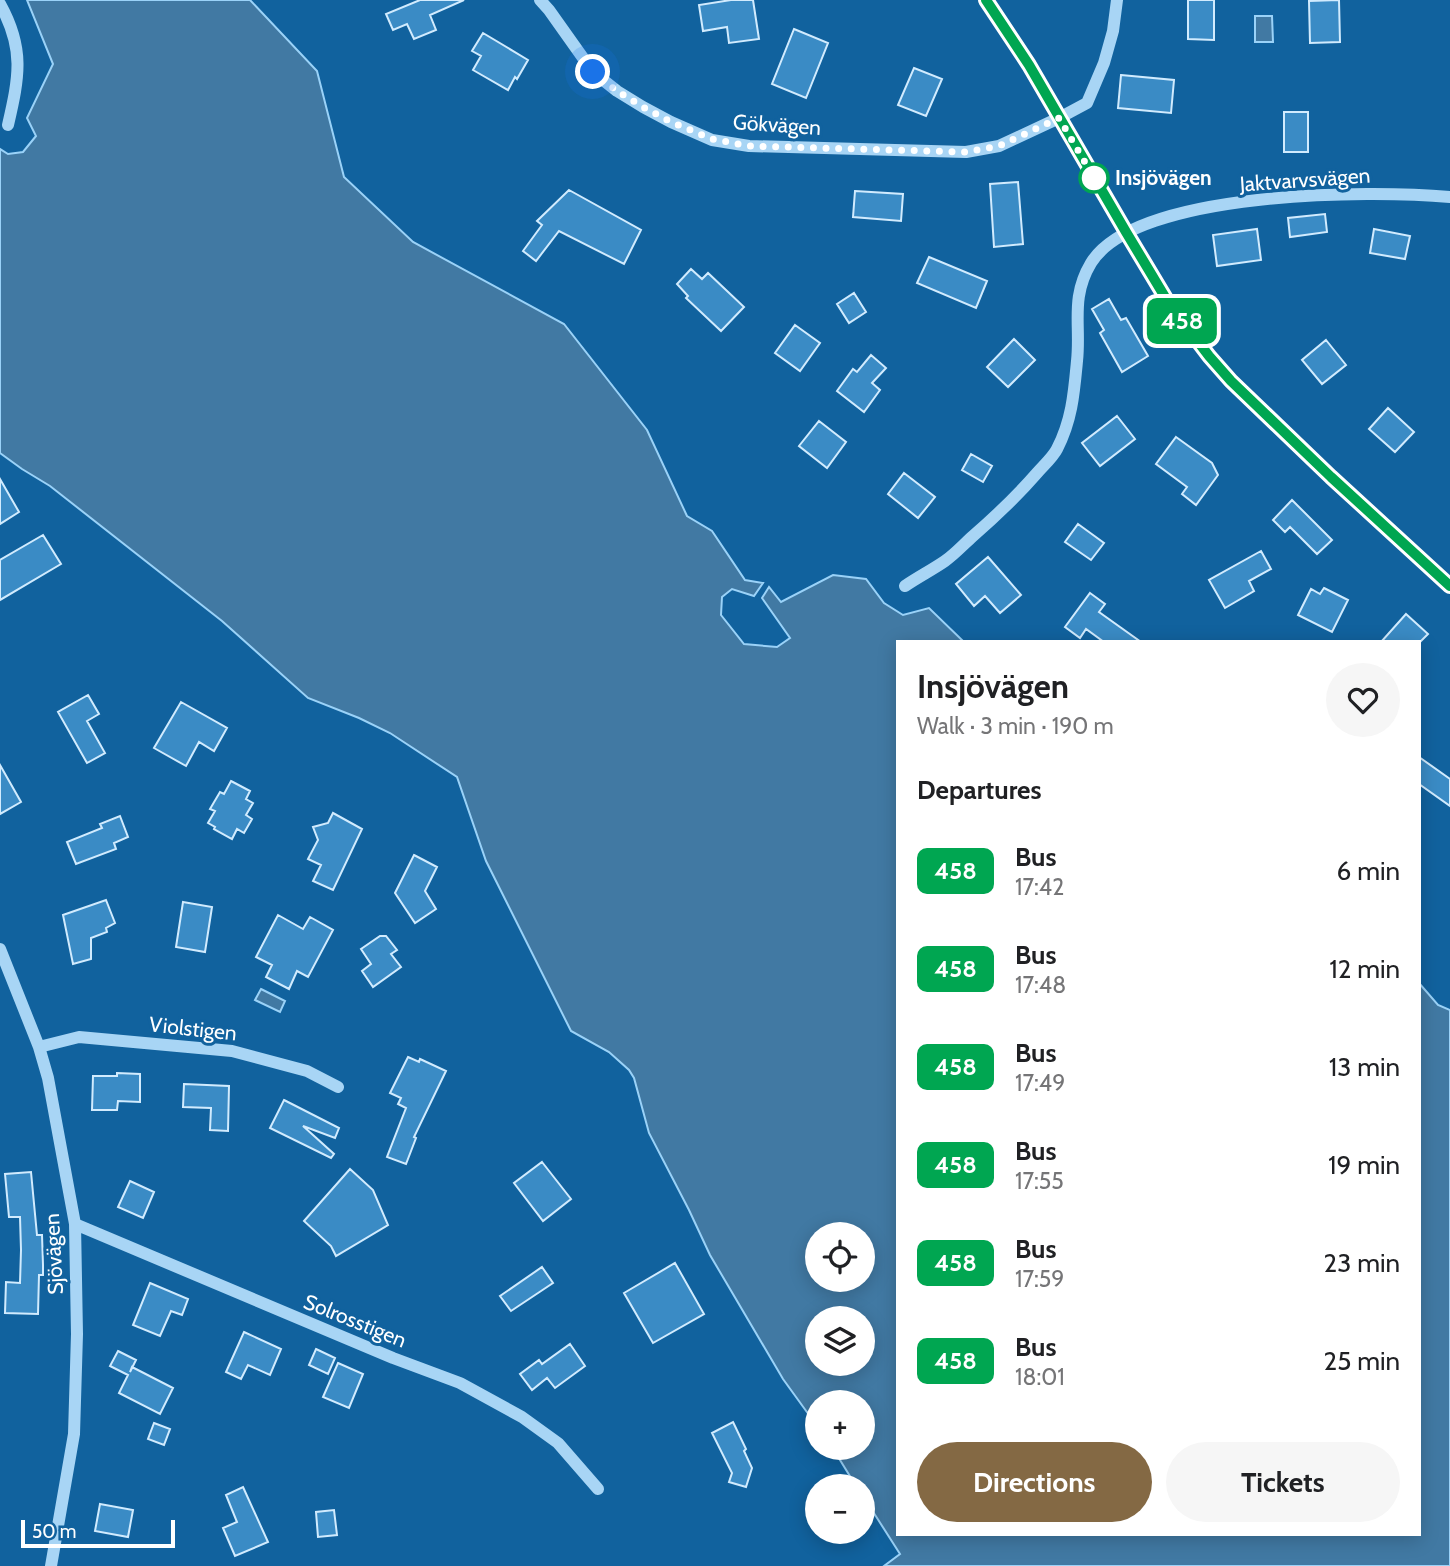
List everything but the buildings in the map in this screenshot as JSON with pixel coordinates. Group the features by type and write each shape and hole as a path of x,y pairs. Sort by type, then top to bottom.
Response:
{"street":[{"name":"Gökvägen","path":"540,0 593,72 643,107 712,139 749,146 965,152 999,146 1087,103 1107,52 1118,0"},
{"path":"986,0 1029,65 1168,302 1209,356 1231,381 1331,477 1450,586"},
{"path":"0,4 7,16 18,51 16,87 8,125"},
{"name":"Jaktvarvsvägen","path":"1126,232 1174,214 1247,202 1381,194 1450,197"},
{"path":"905,586 947,560 1016,498 1057,450 1073,407 1078,352 1077,302 1081,284 1100,251 1126,232"},
{"name":"Sjövägen","path":"0,949 48,1078 75,1224 77,1335 74,1434 51,1566"},
{"name":"Violstigen","path":"38,1046 79,1037 232,1051 307,1071 338,1087"},
{"name":"Solrosstigen","path":"75,1224 393,1358 460,1383 522,1417 558,1443 598,1489"}],"water":[{"path":"27,0 250,0 317,71 344,177 413,242 564,324 647,430 687,516 712,531 745,580 763,583 754,596 732,589 722,597 721,615 744,644 777,647 790,638 762,598 769,587 781,602 833,575 866,579 884,603 903,615 929,608 962,640 896,640 896,1536 1421,1536 1421,985 1438,1005 1450,1010 1450,1566 884,1566 900,1554 875,1515 875,1474 849,1474 840,1460 875,1460 875,1390 805,1390 805,1409 783,1379 710,1255 649,1133 634,1078 609,1052 571,1031 486,861 457,777 390,733 308,698 222,621 50,486 0,453 0,149 8,154 23,152 36,136 27,118 53,64"},
{"path":"1255,16 1272,16 1273,42 1255,42"},
{"path":"261,989 285,1001 280,1012 255,1000"}],"bus line":[{"name":"458","path":"986,0 1029,65 1168,302 1209,356 1231,381 1331,477 1450,586"}],"place":[{"name":"Insjövägen","path":"1094,178"}],"route":[{"path":"593,72 617,91 671,122 712,139 749,146 965,152 999,146 1059,118 1099,186 1094,178"}]}
